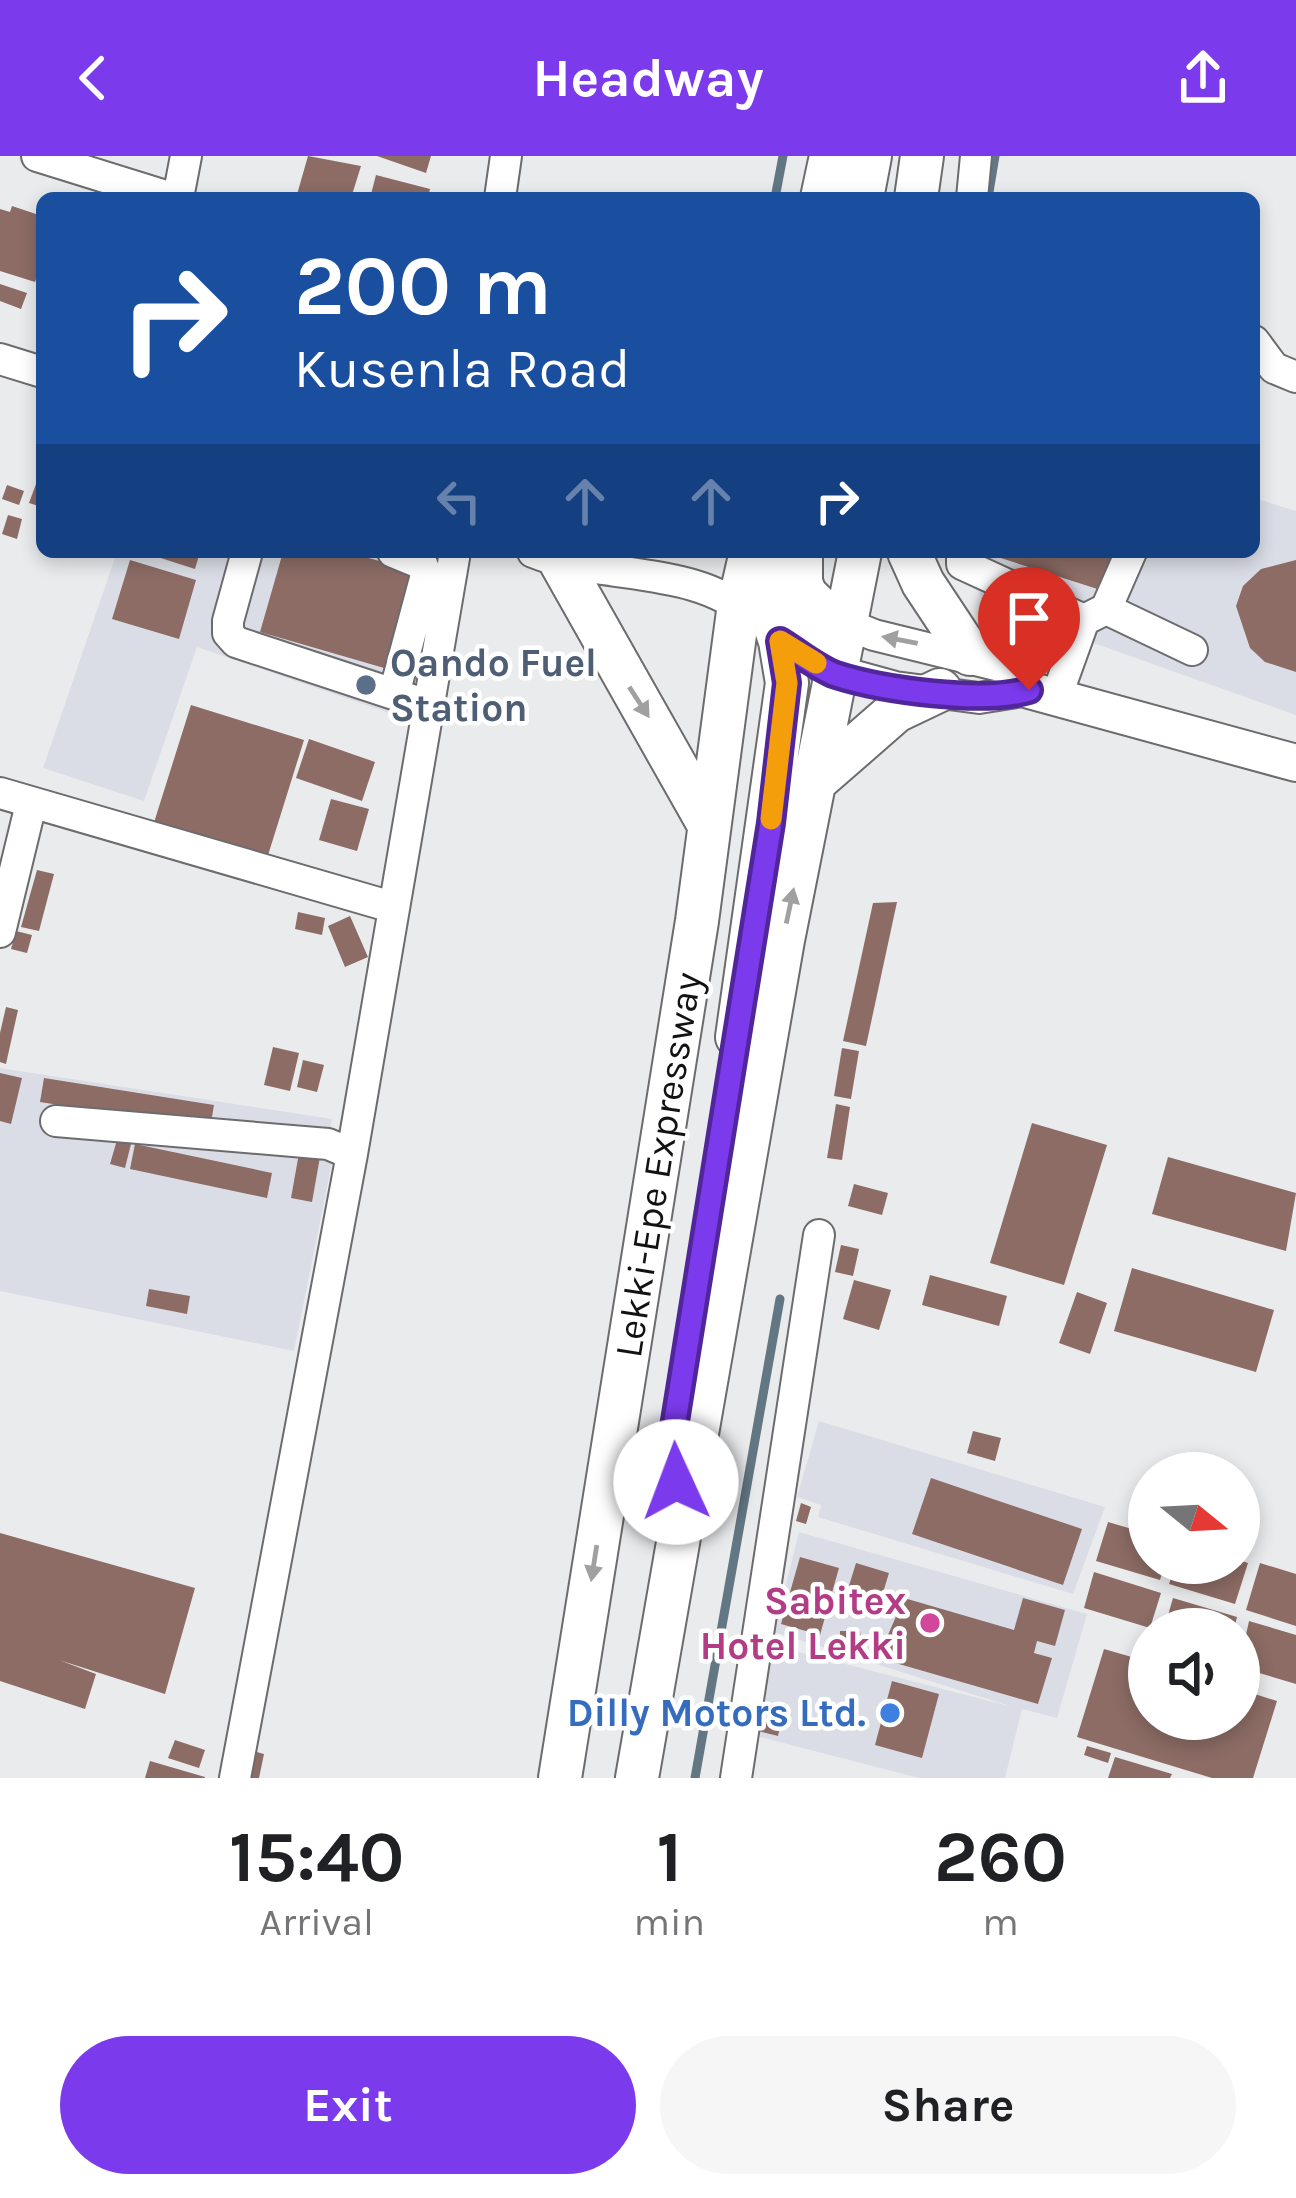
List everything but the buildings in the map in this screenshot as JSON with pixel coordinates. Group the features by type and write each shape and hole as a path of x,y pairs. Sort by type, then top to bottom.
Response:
{"highway":[{"path":"823,192 831,156"},
{"path":"863,192 870,156"},
{"path":"917,192 922,156"},
{"path":"547,558 709,825"},
{"name":"Lekki-Epe Expressway","path":"560,1778 747,558"},
{"path":"682,1518 671,1446 771,823 787,683 780,641 750,558"},
{"name":"Lekki-Epe Expressway","path":"637,1778 783,940 859,558"},
{"path":"912,558 922,583 970,654"},
{"path":"801,567 832,674"},
{"path":"818,779 878,724 940,690"}],"main road":[{"path":"1043,693 1296,763"}],"street":[{"path":"37,156 155,192"},
{"path":"177,192 186,156"},
{"path":"501,192 506,156"},
{"path":"973,192 976,156"},
{"path":"1260,349 1274,368 1296,377"},
{"path":"0,358 36,370"},
{"path":"246,558 228,621 228,633 236,642 428,705"},
{"path":"394,694 426,575 422,564 408,558"},
{"path":"235,1778 352,1154 454,558"},
{"path":"547,558 645,579 689,581 739,604 780,641 832,674 1001,698 1043,693 1128,558"},
{"path":"767,558 801,567 844,622 874,635 970,654 1008,668 1043,693"},
{"path":"962,558 962,564 1192,650"},
{"path":"0,793 392,907"},
{"path":"0,932 31,804"},
{"path":"56,1121 328,1144 352,1154"},
{"path":"736,1778 819,1235"}],"shaded area":[{"path":"1260,500 1296,511 1296,715 984,604 964,558 1260,558"},
{"name":"Oando Fuel Station","path":"115,558 449,558 418,723 197,647 144,801 43,768"},
{"path":"0,1068 332,1119 326,1155 333,1157 294,1351 0,1291"},
{"path":"819,1421 1105,1507 1073,1594 818,1517 821,1505 797,1497"},
{"path":"799,1532 1087,1614 1057,1718 1022,1709 1005,1778 919,1778 752,1735 775,1646 1013,1707 774,1632"}],"waterway":[{"path":"776,192 783,156"},
{"path":"989,192 995,156"},
{"path":"695,1778 780,1299"}],"slow traffic":[{"path":"771,819 787,683 780,641 816,663"}],"place":[{"name":"Oando Fuel Station","path":"366,685"},
{"name":"Sabitex Hotel Lekki","path":"930,1623"},
{"name":"Dilly Motors Ltd.","path":"890,1713"}],"route":[{"path":"676,1482 671,1446 771,823 787,683 780,641 832,674 896,687 979,698 1029,690"}]}
